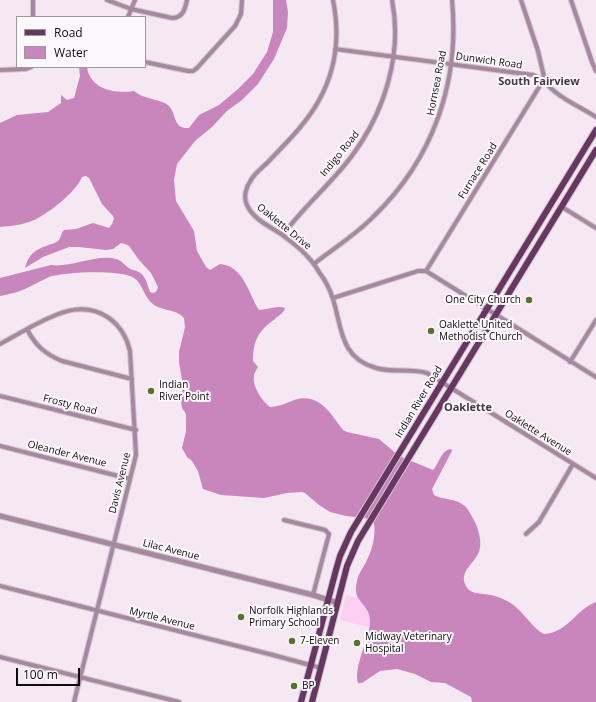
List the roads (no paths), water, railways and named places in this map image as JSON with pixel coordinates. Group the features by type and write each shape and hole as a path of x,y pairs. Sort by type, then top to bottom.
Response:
{"main road":[{"name":"Indian River Road","path":"301,702 340,556 347,540 596,130"},
{"name":"Indian River Road","path":"312,702 347,566 356,546 596,150"}],"street":[{"path":"33,0 33,16"},
{"path":"107,0 131,9 176,18 182,14 187,0"},
{"path":"128,16 135,0"},
{"path":"146,62 193,71 205,61 235,26 241,14 242,0"},
{"name":"Oaklette Drive","path":"333,0 336,19 336,48 330,75 318,103 298,129 251,179 245,191 246,201 252,213 283,235 315,264 333,298 343,339 351,353 360,361 374,368 384,370 417,370 427,373 451,388"},
{"name":"Indigo Road","path":"283,235 296,217 347,162 365,137 383,99 389,80 393,56 395,31 392,0"},
{"name":"Hornsea Road","path":"315,264 374,217 406,180 424,150 435,127 444,96 450,64 453,28 452,0"},
{"path":"521,0 538,51 545,81 552,90 596,117"},
{"path":"571,0 596,71"},
{"name":"Dunwich Road","path":"336,48 533,75 545,81"},
{"path":"0,70 26,68"},
{"name":"Furnace Road","path":"426,271 541,84 545,81"},
{"path":"562,207 596,228"},
{"path":"333,298 418,270 426,271 596,377"},
{"name":"Davis Avenue","path":"0,344 49,317 70,310 88,309 104,315 118,326 130,351 136,430 136,455 74,702"},
{"path":"570,362 596,320"},
{"path":"27,329 36,345 53,358 132,378"},
{"name":"Oaklette Avenue","path":"451,388 596,478"},
{"name":"Frosty Road","path":"0,396 136,430"},
{"name":"Oleander Avenue","path":"0,446 130,479"},
{"path":"526,534 539,522 572,464"},
{"name":"Lilac Avenue","path":"0,516 313,595 338,603"},
{"path":"284,520 324,530 329,534 313,595"},
{"name":"Myrtle Avenue","path":"0,586 321,668"},
{"path":"0,657 179,702"}],"water":[{"path":"273,0 286,0 288,12 287,28 274,59 258,84 195,141 177,164 174,180 176,201 194,231 197,251 206,267 210,270 220,264 235,270 244,281 259,310 279,307 285,308 282,313 264,328 255,342 253,361 258,367 254,376 256,389 270,407 279,406 303,398 317,401 328,411 343,430 379,439 399,456 433,470 442,455 451,449 452,451 432,489 434,495 453,500 465,506 475,522 480,538 480,546 476,558 464,576 467,588 472,592 495,596 511,603 539,631 544,634 560,629 583,610 596,602 596,702 472,702 471,697 445,683 431,682 415,674 397,669 380,671 362,683 358,683 357,677 359,662 369,630 370,618 368,611 357,596 356,587 358,577 367,559 374,539 374,523 365,518 346,516 330,512 302,492 287,493 264,498 221,495 203,489 198,471 182,448 186,431 186,414 182,408 181,401 183,386 179,352 185,327 184,318 177,313 154,305 148,299 140,284 134,278 127,275 105,272 56,275 22,290 0,296 0,278 51,265 68,264 103,258 119,260 130,269 140,273 146,280 150,292 156,292 158,287 151,273 129,246 121,243 113,249 106,250 69,247 43,257 25,268 32,254 38,249 58,241 64,230 76,229 93,223 109,228 114,219 102,204 89,178 86,176 82,177 68,196 40,217 30,222 0,227 0,123 17,115 48,112 61,103 61,95 67,100 74,98 80,76 79,68 87,68 89,75 98,85 112,91 134,91 143,96 162,102 169,106 172,110 176,121 180,126 189,128 199,115 219,105 253,74 267,52 273,32"}],"place":[{"name":"One City Church","path":"529,300"},
{"name":"Oaklette United Methodist Church","path":"431,331"},
{"name":"Indian River Point","path":"151,391"},
{"name":"Norfolk Highlands Primary School","path":"241,617"},
{"name":"7-Eleven","path":"292,641"},
{"name":"Midway Veterinary Hospital","path":"357,643"},
{"name":"BP","path":"294,686"}],"district":[{"name":"South Fairview","path":"539,82"},
{"name":"Oaklette","path":"468,408"}]}
